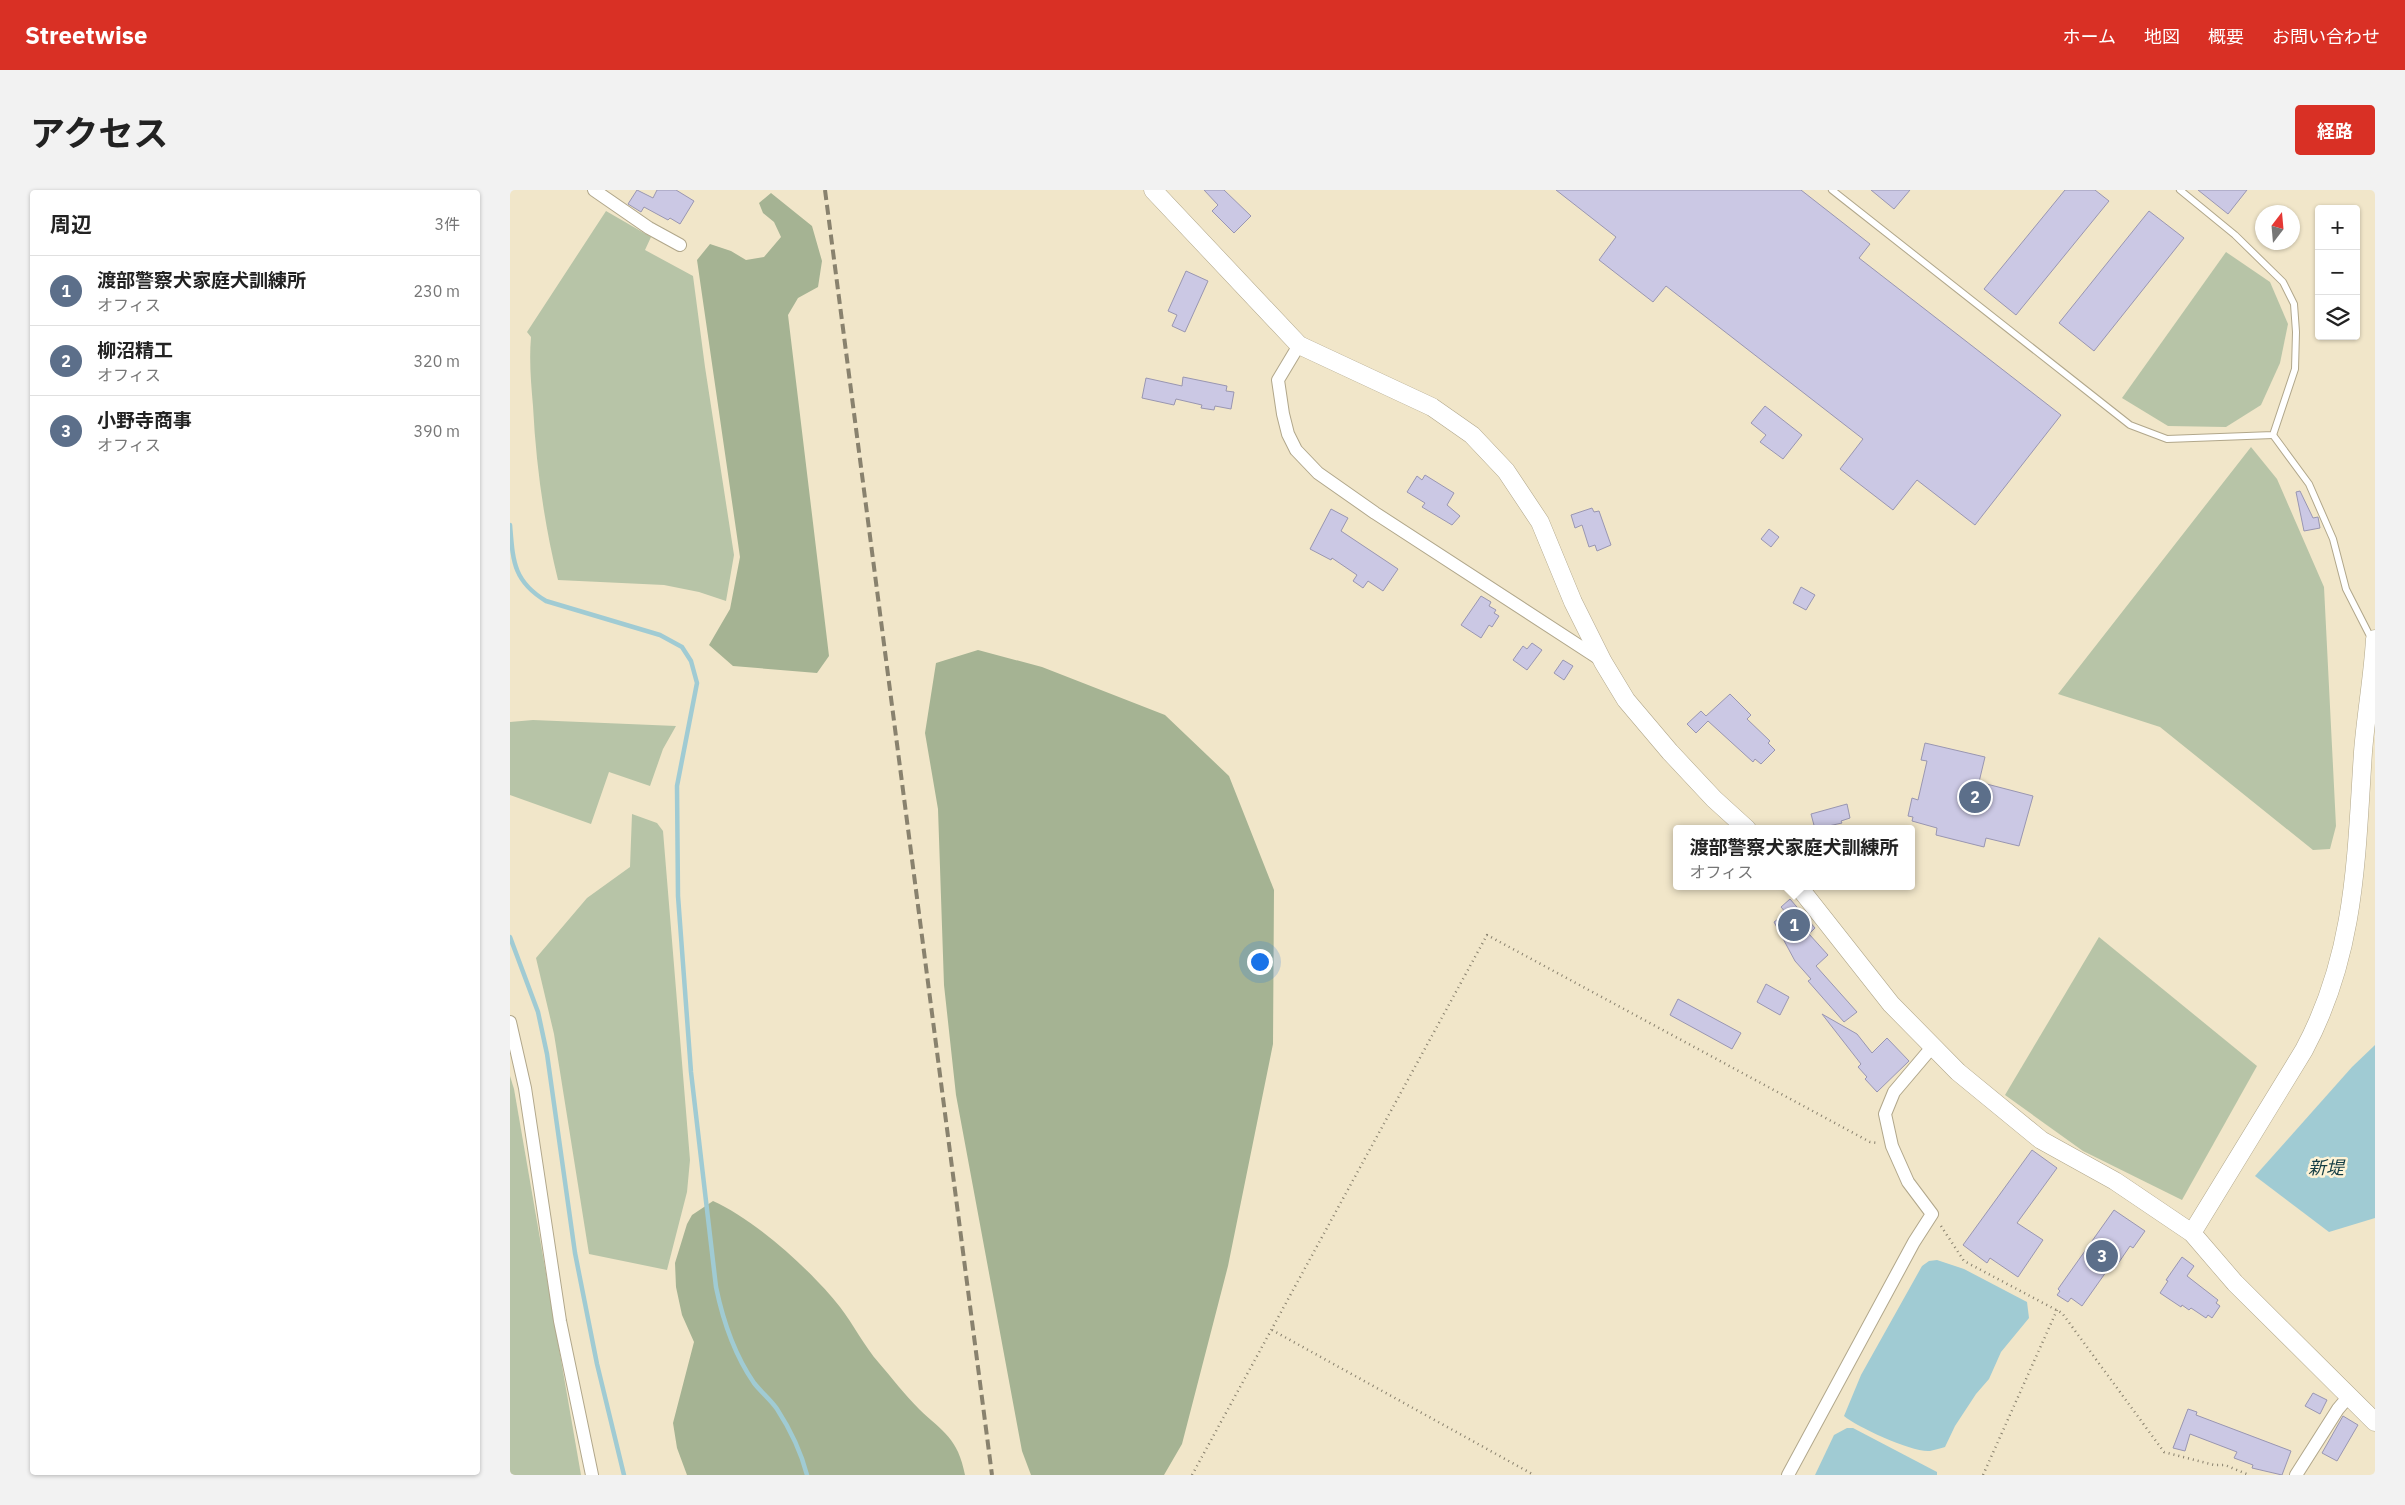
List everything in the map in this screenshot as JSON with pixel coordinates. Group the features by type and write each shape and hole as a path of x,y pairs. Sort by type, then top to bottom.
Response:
{"street":[{"path":"594,190 648,228 680,245"},
{"path":"1153,190 1299,344 1432,408 1472,435 1506,471 1540,522 1573,602 1603,662 1626,700 1670,752 1714,799 1743,825"},
{"path":"1299,344 1278,380 1288,434 1301,456 1318,473 1375,513 1603,662"},
{"path":"2192,1233 2304,1050 2320,1020 2332,987 2344,947 2353,890 2364,733 2375,639"},
{"path":"1801,890 1891,1004 1958,1072 1984,1096 2041,1140 2115,1182 2192,1233 2242,1290 2375,1422"},
{"path":"510,1022 525,1088 560,1321 592,1475"},
{"path":"1788,1475 1914,1242 1932,1214 1908,1182 1892,1146 1885,1114 1894,1092 1933,1046"},
{"path":"2296,1475 2338,1409 2349,1396"}],"lane":[{"path":"1832,190 2130,425 2167,439 2273,435"},
{"path":"2180,190 2235,234 2283,282 2294,304 2296,332 2295,368 2273,435"},
{"path":"2273,435 2309,484 2333,539 2346,589 2374,646"}],"path":[{"path":"1192,1475 1487,935 1870,1142 1892,1146"},
{"path":"1932,1214 1964,1261 2062,1313 2164,1452 2225,1466 2249,1475"},
{"path":"1983,1475 2057,1310"},
{"path":"1272,1330 1534,1475"}],"green space":[{"path":"771,193 812,226 822,261 818,287 798,298 788,315 829,656 817,673 733,666 709,645 730,609 740,557 697,260 710,244 731,251 746,260 764,257 781,237 774,222 763,213 759,203"},
{"path":"606,211 651,237 645,250 693,276 734,555 726,601 699,592 664,585 558,580 545,515 539,472 531,380 531,337 527,332"},
{"path":"2226,252 2270,282 2288,324 2280,363 2261,405 2226,427 2168,426 2122,398"},
{"path":"2251,447 2277,479 2324,587 2336,826 2330,849 2313,850 2160,727 2058,694"},
{"path":"978,650 1042,667 1165,715 1229,776 1274,890 1273,1044 1228,1266 1182,1444 1164,1475 1031,1475 1022,1451 956,1095 944,985 938,809 925,733 936,663"},
{"path":"533,720 676,726 663,749 650,786 609,772 591,824 510,795 510,722"},
{"path":"632,814 657,823 663,831 690,1160 687,1192 667,1270 589,1254 554,1034 536,958 587,898 630,867"},
{"path":"2099,937 2257,1066 2182,1200 2083,1151 2005,1095"},
{"path":"510,1076 514,1089 581,1475 510,1475"},
{"path":"713,1201 729,1209 764,1233 798,1262 828,1293 879,1363 914,1404 954,1444 962,1462 965,1475 687,1475 677,1448 673,1423 694,1342 682,1315 676,1287 675,1263 687,1224 692,1215"}],"water":[{"name":"新堤","path":"2375,1045 2375,1218 2329,1232 2255,1176 2352,1067"},
{"path":"1937,1260 1964,1269 2027,1302 2029,1318 2001,1352 1989,1379 1976,1394 1955,1426 1945,1447 1922,1451 1899,1444 1844,1416 1861,1375 1922,1266 1929,1261"},
{"path":"1847,1428 1853,1428 1937,1472 1937,1475 1815,1475 1834,1435"}],"building":[{"path":"637,190 653,198 657,190 676,190 694,201 680,224 670,218 668,220 644,207 641,212 628,204"},
{"path":"1204,190 1224,190 1251,216 1234,233 1212,211 1218,205"},
{"path":"1556,190 1801,190 1870,244 1859,258 2061,415 1975,525 1917,480 1893,510 1840,469 1863,439 1666,286 1653,302 1599,260 1616,237"},
{"path":"1871,190 1910,190 1894,209"},
{"path":"2065,190 2095,190 2109,201 2016,315 1984,289"},
{"path":"2198,190 2247,190 2228,214"},
{"path":"2149,211 2184,238 2094,351 2059,323"},
{"path":"1186,271 1208,281 1185,332 1172,326 1177,315 1168,311"},
{"path":"1183,377 1227,386 1226,391 1234,392 1231,409 1215,406 1214,410 1201,408 1202,405 1176,399 1174,405 1142,398 1146,378 1182,386"},
{"path":"1765,406 1802,435 1783,459 1760,442 1766,435 1751,423"},
{"path":"1425,475 1454,493 1447,505 1460,516 1452,525 1422,507 1425,503 1407,492 1417,476 1422,480"},
{"path":"2300,491 2313,518 2318,517 2320,528 2304,531 2296,492"},
{"path":"1592,508 1594,512 1599,511 1611,545 1597,551 1595,545 1589,547 1582,525 1575,528 1571,515"},
{"path":"1331,509 1348,518 1341,531 1398,569 1383,591 1368,581 1363,588 1353,581 1357,575 1332,558 1331,560 1310,549"},
{"path":"1769,529 1779,537 1771,547 1761,539"},
{"path":"1801,587 1815,595 1806,610 1793,603"},
{"path":"1481,596 1491,602 1489,606 1496,610 1494,613 1499,616 1492,627 1489,625 1481,638 1461,625"},
{"path":"1532,643 1542,650 1527,670 1513,660 1523,646 1527,649"},
{"path":"1563,660 1573,666 1564,680 1554,673"},
{"path":"1730,694 1751,715 1747,719 1770,741 1768,743 1775,750 1761,764 1755,759 1753,762 1708,721 1696,733 1687,724 1701,711 1706,716"},
{"path":"1925,743 1985,757 1979,782 2033,796 2019,846 1986,838 1984,847 1936,835 1937,828 1912,821 1913,817 1908,816 1912,798 1918,800 1927,761 1921,760"},
{"path":"1847,804 1850,818 1841,821 1842,823 1833,825 1814,825 1811,814"},
{"path":"1790,899 1815,928 1809,934 1828,955 1816,966 1857,1012 1844,1022 1808,981 1811,979 1795,961 1774,922 1786,913 1781,907"},
{"path":"1766,984 1789,997 1780,1015 1757,1002"},
{"path":"1678,999 1741,1033 1732,1049 1670,1015"},
{"path":"1822,1014 1857,1034 1872,1053 1887,1038 1909,1061 1877,1092 1865,1079 1867,1077 1858,1067 1861,1064"},
{"path":"2032,1150 2057,1168 2017,1223 2043,1240 2018,1277 1990,1258 1987,1263 1963,1245"},
{"path":"2114,1210 2145,1231 2133,1248 2130,1246 2115,1268 2111,1265 2082,1306 2071,1298 2068,1302 2057,1295 2060,1291 2058,1289"},
{"path":"2182,1257 2194,1266 2187,1276 2218,1300 2216,1303 2220,1306 2212,1318 2208,1315 2206,1318 2191,1308 2189,1310 2182,1305 2181,1307 2160,1293 2168,1281 2166,1280"},
{"path":"2313,1393 2327,1400 2320,1414 2305,1406"},
{"path":"2188,1409 2197,1412 2196,1415 2291,1451 2282,1475 2252,1468 2253,1465 2234,1458 2237,1452 2190,1434 2185,1451 2173,1448"},
{"path":"2343,1416 2358,1425 2337,1461 2322,1453"}],"waterway":[{"path":"510,525 512,549 517,569 521,578 535,593 546,601 660,635 682,647 691,661 697,683 677,786 678,896 691,1072 716,1287 722,1312 735,1349 754,1383 775,1406 782,1417 798,1449 807,1475"},
{"path":"510,937 538,1012 547,1054 575,1253 597,1364 624,1475"}],"railway":[{"path":"825,190 992,1475"}],"place":[{"name":"柳沼精工","path":"1975,797"},
{"name":"渡部警察犬家庭犬訓練所","path":"1794,925"},
{"name":"小野寺商事","path":"2102,1256"}]}
